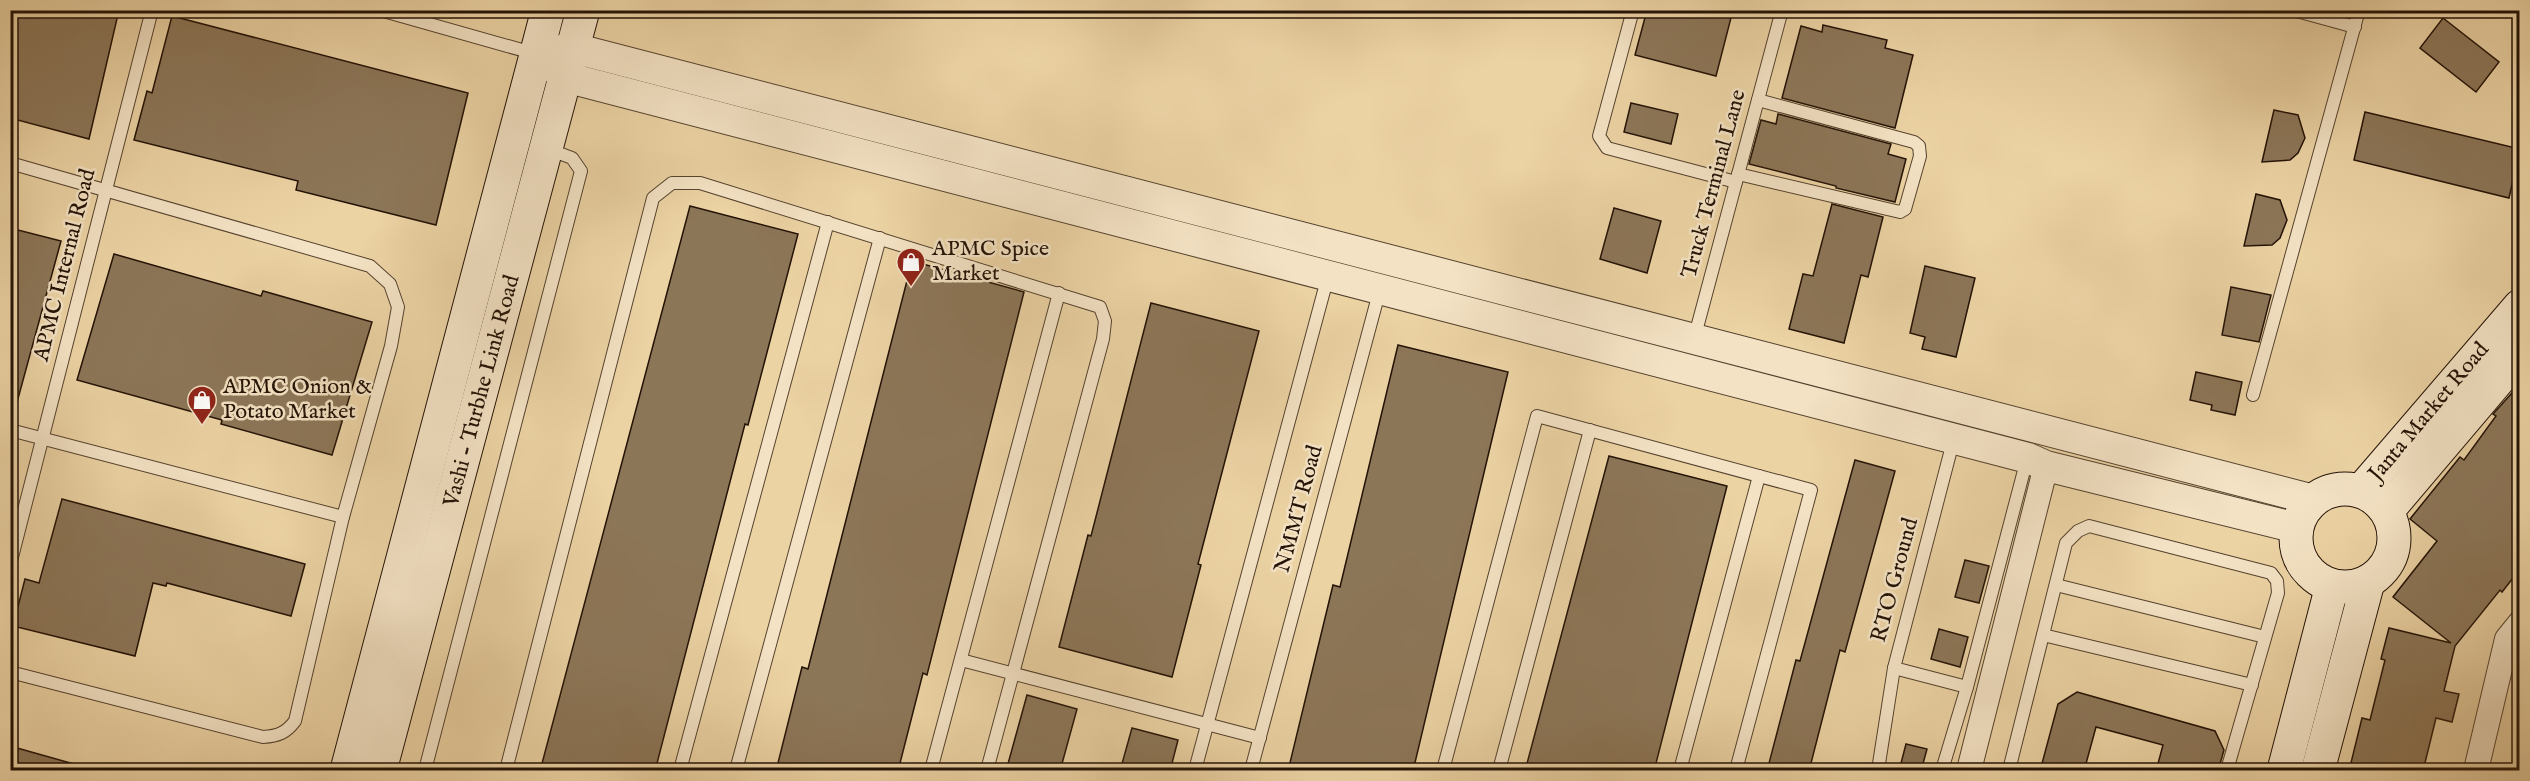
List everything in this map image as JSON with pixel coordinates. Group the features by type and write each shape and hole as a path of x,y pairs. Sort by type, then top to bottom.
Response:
{"main road":[{"name":"Vashi - Turbhe Link Road","path":"347,771 548,10"},
{"name":"Vashi - Turbhe Link Road","path":"380,771 583,10"},
{"name":"Janta Market Road","path":"2361,491 2520,306"},
{"name":"Janta Market Road","path":"2387,511 2520,354"},
{"path":"2345,488 2361,491 2376,499 2387,511 2393,526 2395,542 2390,558 2381,572 2368,582 2344,588 2321,581 2303,564 2297,547 2297,528 2303,513 2314,500 2328,491 2345,488"},
{"path":"2318,771 2368,582"},
{"path":"2284,771 2332,586"}],"street":[{"path":"537,54 1958,424 2314,500"},
{"path":"1958,424 2037,462 2297,528"},
{"path":"1969,771 2037,462"},
{"path":"2476,771 2515,637"}],"lane":[{"name":"APMC Internal Road","path":"10,565 152,10"},
{"path":"380,10 537,54"},
{"path":"1633,10 1599,136 1607,148 1900,212 1905,209 1920,156 1919,146 1914,142 1758,100"},
{"name":"Truck Terminal Lane","path":"1690,354 1782,10"},
{"path":"2293,10 2355,27"},
{"path":"2253,395 2360,10"},
{"path":"425,771 581,171 572,158 547,148"},
{"path":"10,163 370,266 390,284 398,307 391,346 343,518 295,721 287,731 276,736 263,737 10,672"},
{"path":"506,771 653,198 672,183 700,183 1100,307 1105,321 1103,339 987,771"},
{"path":"680,771 828,222"},
{"path":"736,771 880,238"},
{"path":"1195,771 1332,261"},
{"name":"NMMT Road","path":"1251,771 1384,274"},
{"path":"931,771 1059,293"},
{"path":"1443,771 1537,416 1811,490 1736,771"},
{"name":"RTO Ground","path":"1958,424 1894,668 1967,687"},
{"path":"10,430 343,518"},
{"path":"1499,771 1590,430"},
{"path":"1942,771 2037,462"},
{"path":"1680,771 1759,476"},
{"path":"2009,771 2066,543 2078,531 2090,526 2271,573 2277,581 2278,592 2227,771"},
{"path":"2056,585 2265,637"},
{"path":"2043,635 2252,685"},
{"path":"961,660 1260,738"},
{"path":"1878,771 1894,668"}],"building":[{"path":"10,10 119,10 89,139 10,118"},
{"path":"1647,10 1733,10 1716,76 1635,55"},
{"path":"172,16 468,93 436,225 296,190 298,181 134,140 147,91 152,93"},
{"path":"2443,18 2499,62 2476,92 2420,48"},
{"path":"1823,25 1887,40 1885,48 1913,55 1895,128 1782,98 1801,26 1822,32"},
{"path":"1631,103 1678,114 1671,144 1624,132"},
{"path":"2274,110 2298,115 2305,138 2298,153 2290,160 2262,162"},
{"path":"2365,112 2520,149 2509,198 2354,160"},
{"path":"1778,114 1891,144 1888,154 1906,159 1895,202 1749,164 1761,120 1776,124"},
{"path":"2256,194 2280,200 2287,220 2280,238 2272,245 2244,246"},
{"path":"1832,204 1883,217 1868,277 1861,275 1844,343 1789,329 1803,274 1813,276"},
{"path":"690,206 798,234 748,425 745,424 655,771 540,771"},
{"path":"1614,208 1661,221 1647,273 1600,259"},
{"path":"10,228 61,241 16,406 10,406"},
{"path":"114,254 261,296 263,291 372,322 332,455 221,424 222,420 77,380"},
{"path":"912,261 1024,292 927,675 923,673 898,771 776,771 802,667 808,669"},
{"path":"1925,266 1975,278 1956,357 1922,349 1925,337 1910,333"},
{"path":"2231,287 2271,295 2259,342 2222,335"},
{"path":"1151,303 1259,331 1198,564 1201,565 1172,677 1059,647 1088,535 1091,536"},
{"path":"1398,345 1508,372 1413,771 1288,771 1333,585 1340,587"},
{"path":"2196,372 2242,382 2235,415 2211,410 2212,405 2190,400"},
{"path":"2520,384 2520,569 2455,646 2444,691 2459,694 2452,722 2436,718 2423,771 2349,771 2362,718 2370,720 2385,660 2381,659 2389,628 2451,643 2393,597 2437,541 2410,519 2460,457 2464,460 2496,416 2493,414"},
{"path":"1609,456 1727,486 1654,771 1525,771"},
{"path":"1855,460 1895,471 1845,652 1840,650 1809,771 1767,771 1796,660 1800,661"},
{"path":"62,499 305,564 291,616 167,583 166,586 153,583 135,656 13,626 25,579 39,583"},
{"path":"1965,560 1989,566 1979,603 1955,597"},
{"path":"1939,629 1968,637 1960,667 1931,659"},
{"path":"2077,692 2215,731 2224,750 2218,771 2156,771 2163,745 2096,727 2084,771 2040,771 2058,704"},
{"path":"1027,695 1077,709 1060,771 1006,771"},
{"path":"1132,728 1178,740 1170,771 1120,771"},
{"path":"1906,744 1927,749 1921,771 1899,771"},
{"path":"10,746 81,766 80,771 10,771"}],"place":[{"name":"APMC Spice Market","path":"911,288"},
{"name":"APMC Onion & Potato Market","path":"202,426"}]}
